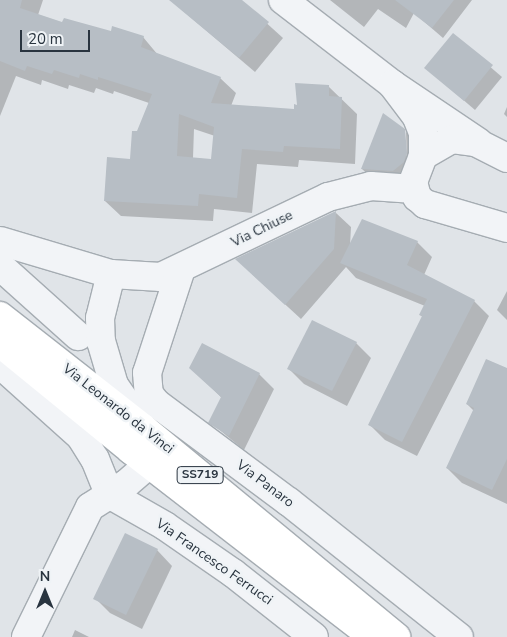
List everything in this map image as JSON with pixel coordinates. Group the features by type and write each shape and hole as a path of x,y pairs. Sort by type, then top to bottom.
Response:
{"main road":[{"name":"Via Leonardo da Vinci","path":"0,316 144,429 396,637"},
{"name":"Via Leonardo da Vinci","path":"0,343 149,464 373,637"}],"street":[{"path":"283,0 392,84 496,152"},
{"path":"392,84 417,117 423,133 423,156"},
{"path":"496,152 452,139 423,156 417,166 414,189 425,204 507,228"},
{"name":"Via Chiuse","path":"112,274 161,277 328,197 371,186 414,189"},
{"path":"0,241 112,274 100,318 104,356 114,385 144,429"},
{"path":"0,266 78,336"},
{"name":"Via Panaro","path":"181,269 147,373 149,394 156,403 289,502 459,637"},
{"path":"0,364 81,437 92,452 109,494"},
{"path":"26,637 85,514 94,503 149,464"},
{"name":"Via Francesco Ferrucci","path":"109,494 165,526 225,568 314,637"}],"building":[{"path":"0,0 22,0 20,8 62,22 64,18 111,31 112,26 144,36 141,47 221,77 211,103 294,109 294,104 297,105 295,83 329,85 329,96 342,97 340,149 284,146 283,152 242,149 237,198 199,194 198,206 104,201 107,157 130,159 132,131 137,131 152,94 98,77 98,80 80,74 79,78 54,70 52,74 27,66 25,71 0,61","holes":["179,114 214,127 211,159 177,156"]},
{"path":"169,0 242,0 269,22 239,58"},
{"path":"395,0 454,0 432,28"},
{"path":"453,33 493,65 464,101 424,68"},
{"path":"383,113 405,129 407,153 404,162 393,171 361,169"},
{"path":"336,211 334,249 285,305 235,259"},
{"path":"362,219 418,241 407,265 475,300 402,442 368,425 422,316 419,315 427,299 340,263"},
{"path":"312,320 357,342 332,391 287,369"},
{"path":"202,343 260,373 229,436 208,423 221,397 189,368"},
{"path":"486,359 507,368 507,459 492,490 446,468 474,408 466,404"},
{"path":"125,533 158,549 126,615 93,599"}]}
